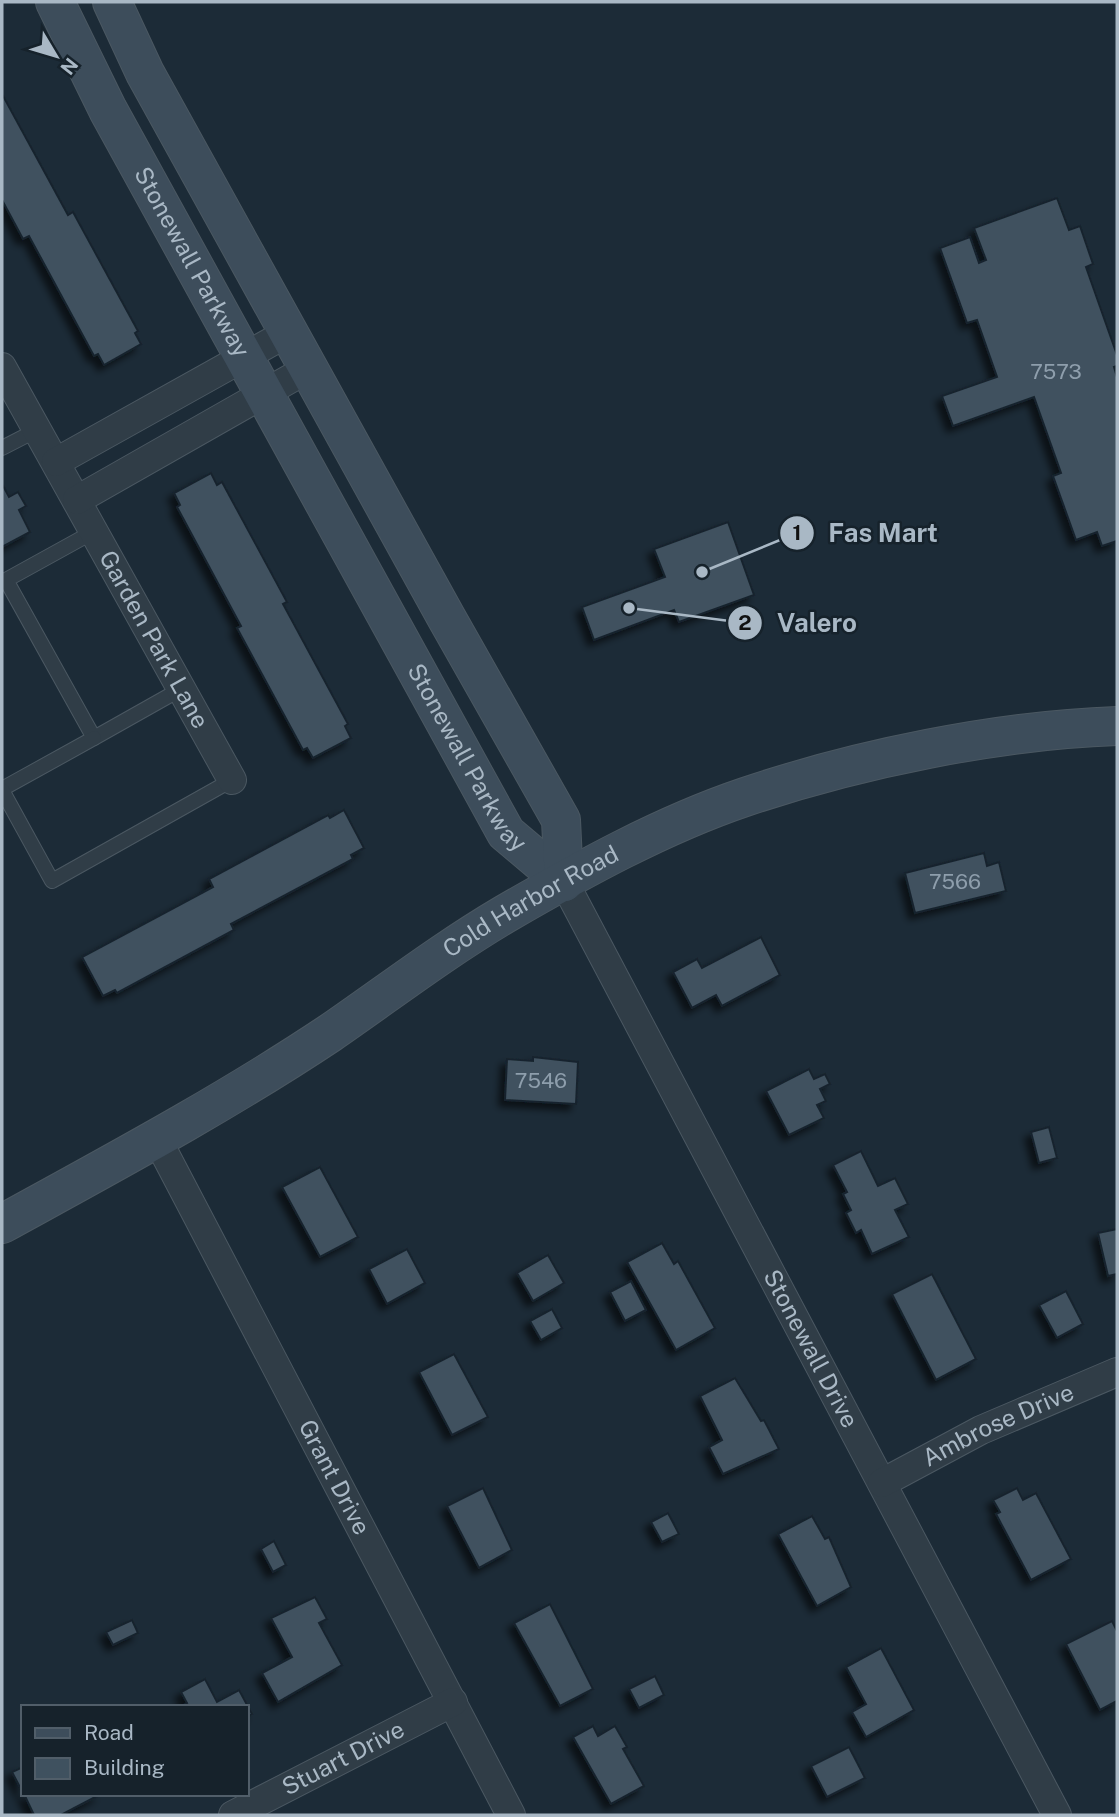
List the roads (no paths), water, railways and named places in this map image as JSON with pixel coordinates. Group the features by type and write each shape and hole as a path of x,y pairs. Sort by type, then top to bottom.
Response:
{"street":[{"name":"Stonewall Parkway","path":"55,2 108,110 506,833 564,882"},
{"name":"Stonewall Parkway","path":"112,2 145,73 561,820 564,882"},
{"path":"56,462 289,332"},
{"name":"Garden Park Lane","path":"2,367 232,779"},
{"path":"76,500 309,368"},
{"name":"Cold Harbor Road","path":"2,1224 157,1139 329,1033 410,975 504,915 656,834 743,798 806,779 945,747 1066,728 1117,726"},
{"name":"Stonewall Drive","path":"564,882 1057,1815"},
{"name":"Grant Drive","path":"157,1139 511,1815"},
{"name":"Ambrose Drive","path":"882,1483 981,1430 1117,1372"},
{"name":"Stuart Drive","path":"233,1815 453,1702"}],"lane":[{"path":"2,448 37,430"},
{"path":"93,531 6,580 94,738"},
{"path":"181,689 2,789 52,881 232,779"}],"place":[{"name":"Fas Mart","path":"702,572"},
{"name":"Valero","path":"629,608"}]}
